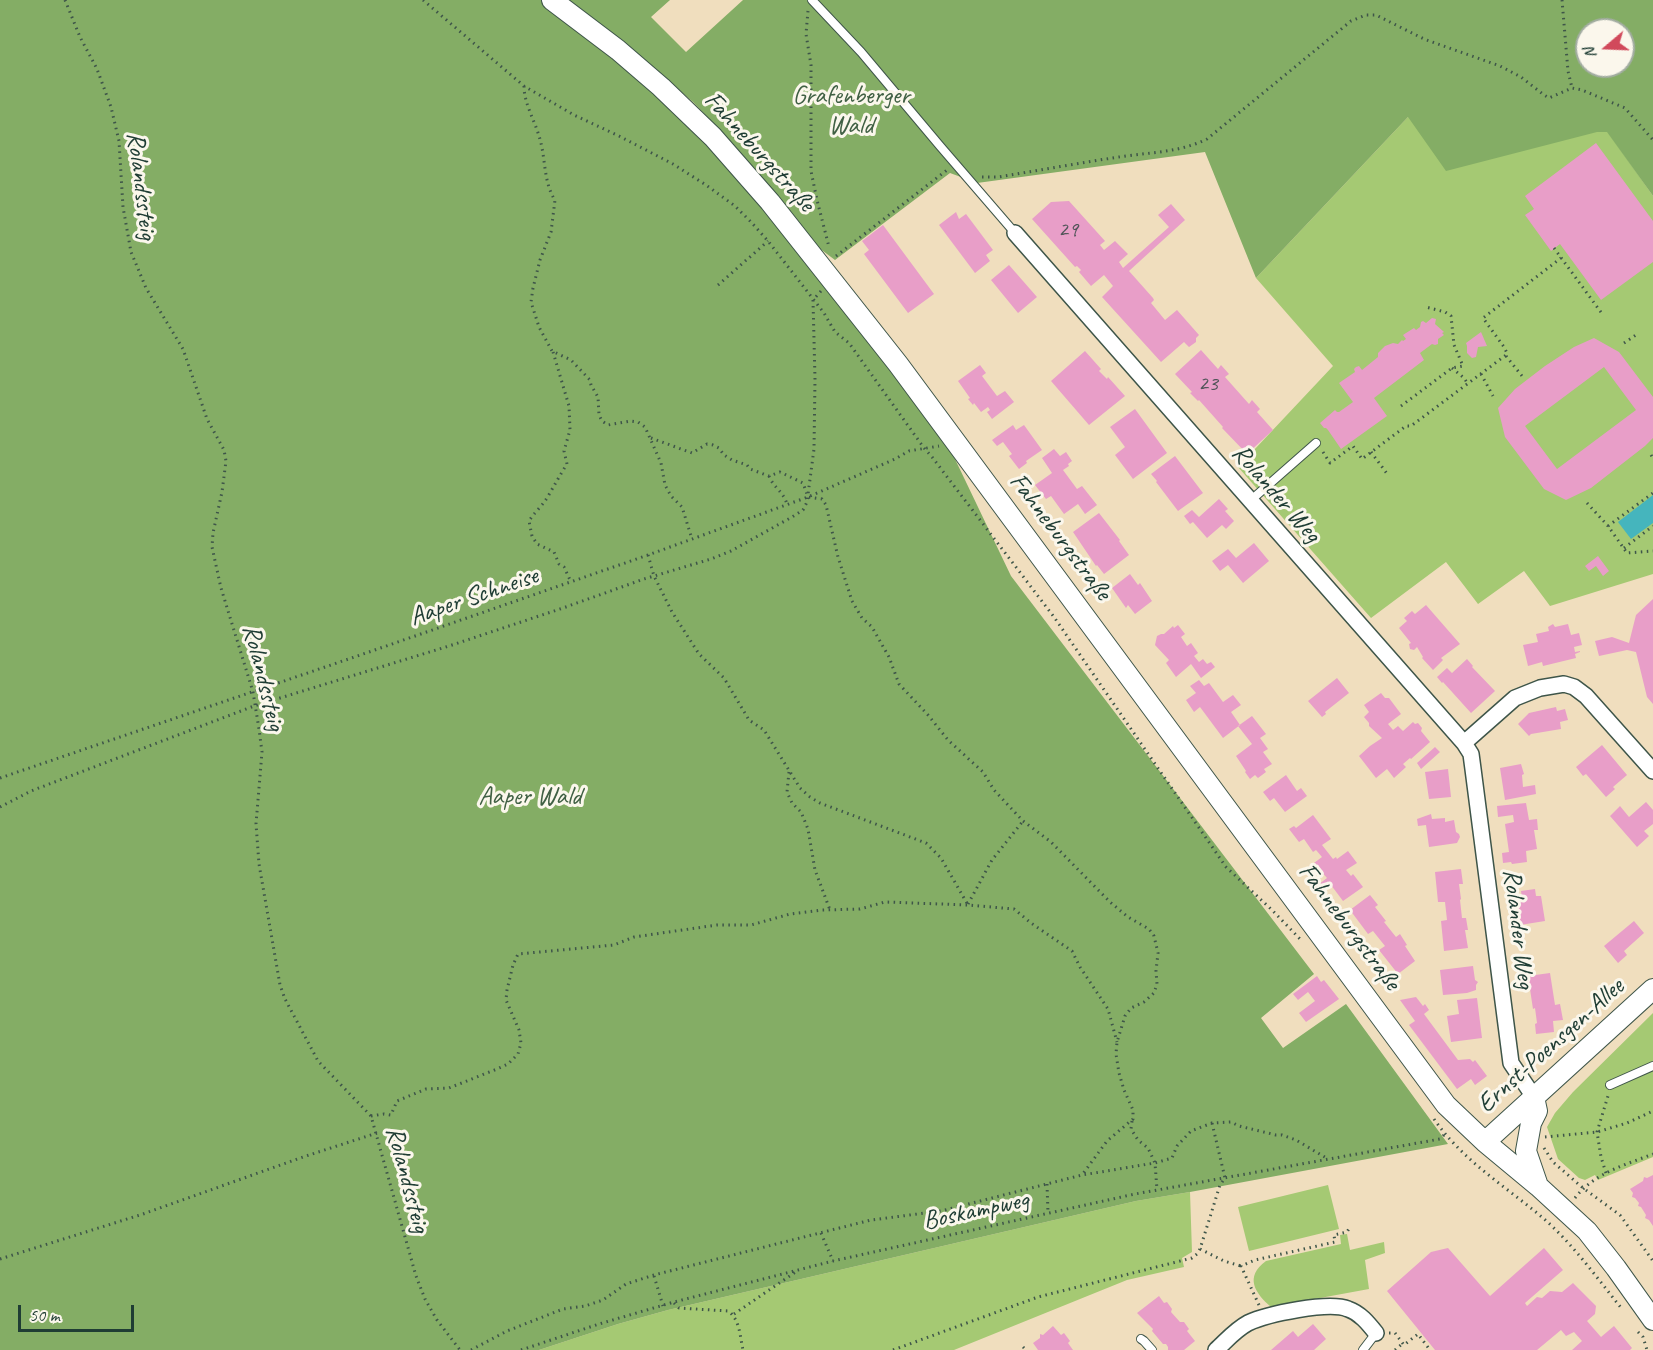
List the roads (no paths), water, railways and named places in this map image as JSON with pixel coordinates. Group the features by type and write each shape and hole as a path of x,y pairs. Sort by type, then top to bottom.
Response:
{"street":[{"name":"Fahneburgstraße","path":"552,0 627,57 662,87 713,137 827,263 954,440 1446,1105 1587,1231 1644,1324"},
{"name":"Rolander Weg","path":"1015,232 1464,743 1471,754 1510,1063 1534,1097"},
{"path":"1464,743 1515,698 1540,688 1564,684 1574,687 1586,696 1653,771"},
{"name":"Ernst-Poensgen-Allee","path":"1485,1142 1653,989"},
{"path":"1534,1097 1537,1112 1531,1124 1526,1151 1538,1186"},
{"path":"1216,1350 1236,1331 1249,1323 1302,1310 1339,1306 1362,1317 1376,1333"}],"lane":[{"name":"Rolander Weg","path":"812,0 861,52 1015,232"},
{"path":"1250,501 1316,443"},
{"path":"1610,1085 1653,1066"},
{"path":"1363,1350 1376,1333"},
{"path":"1141,1339 1152,1350"}],"water":[{"path":"1653,495 1653,523 1631,539 1618,522"}],"park label":[{"name":"Grafenberger Wald","path":"851,111"},
{"name":"Aaper Wald","path":"530,797"}]}
